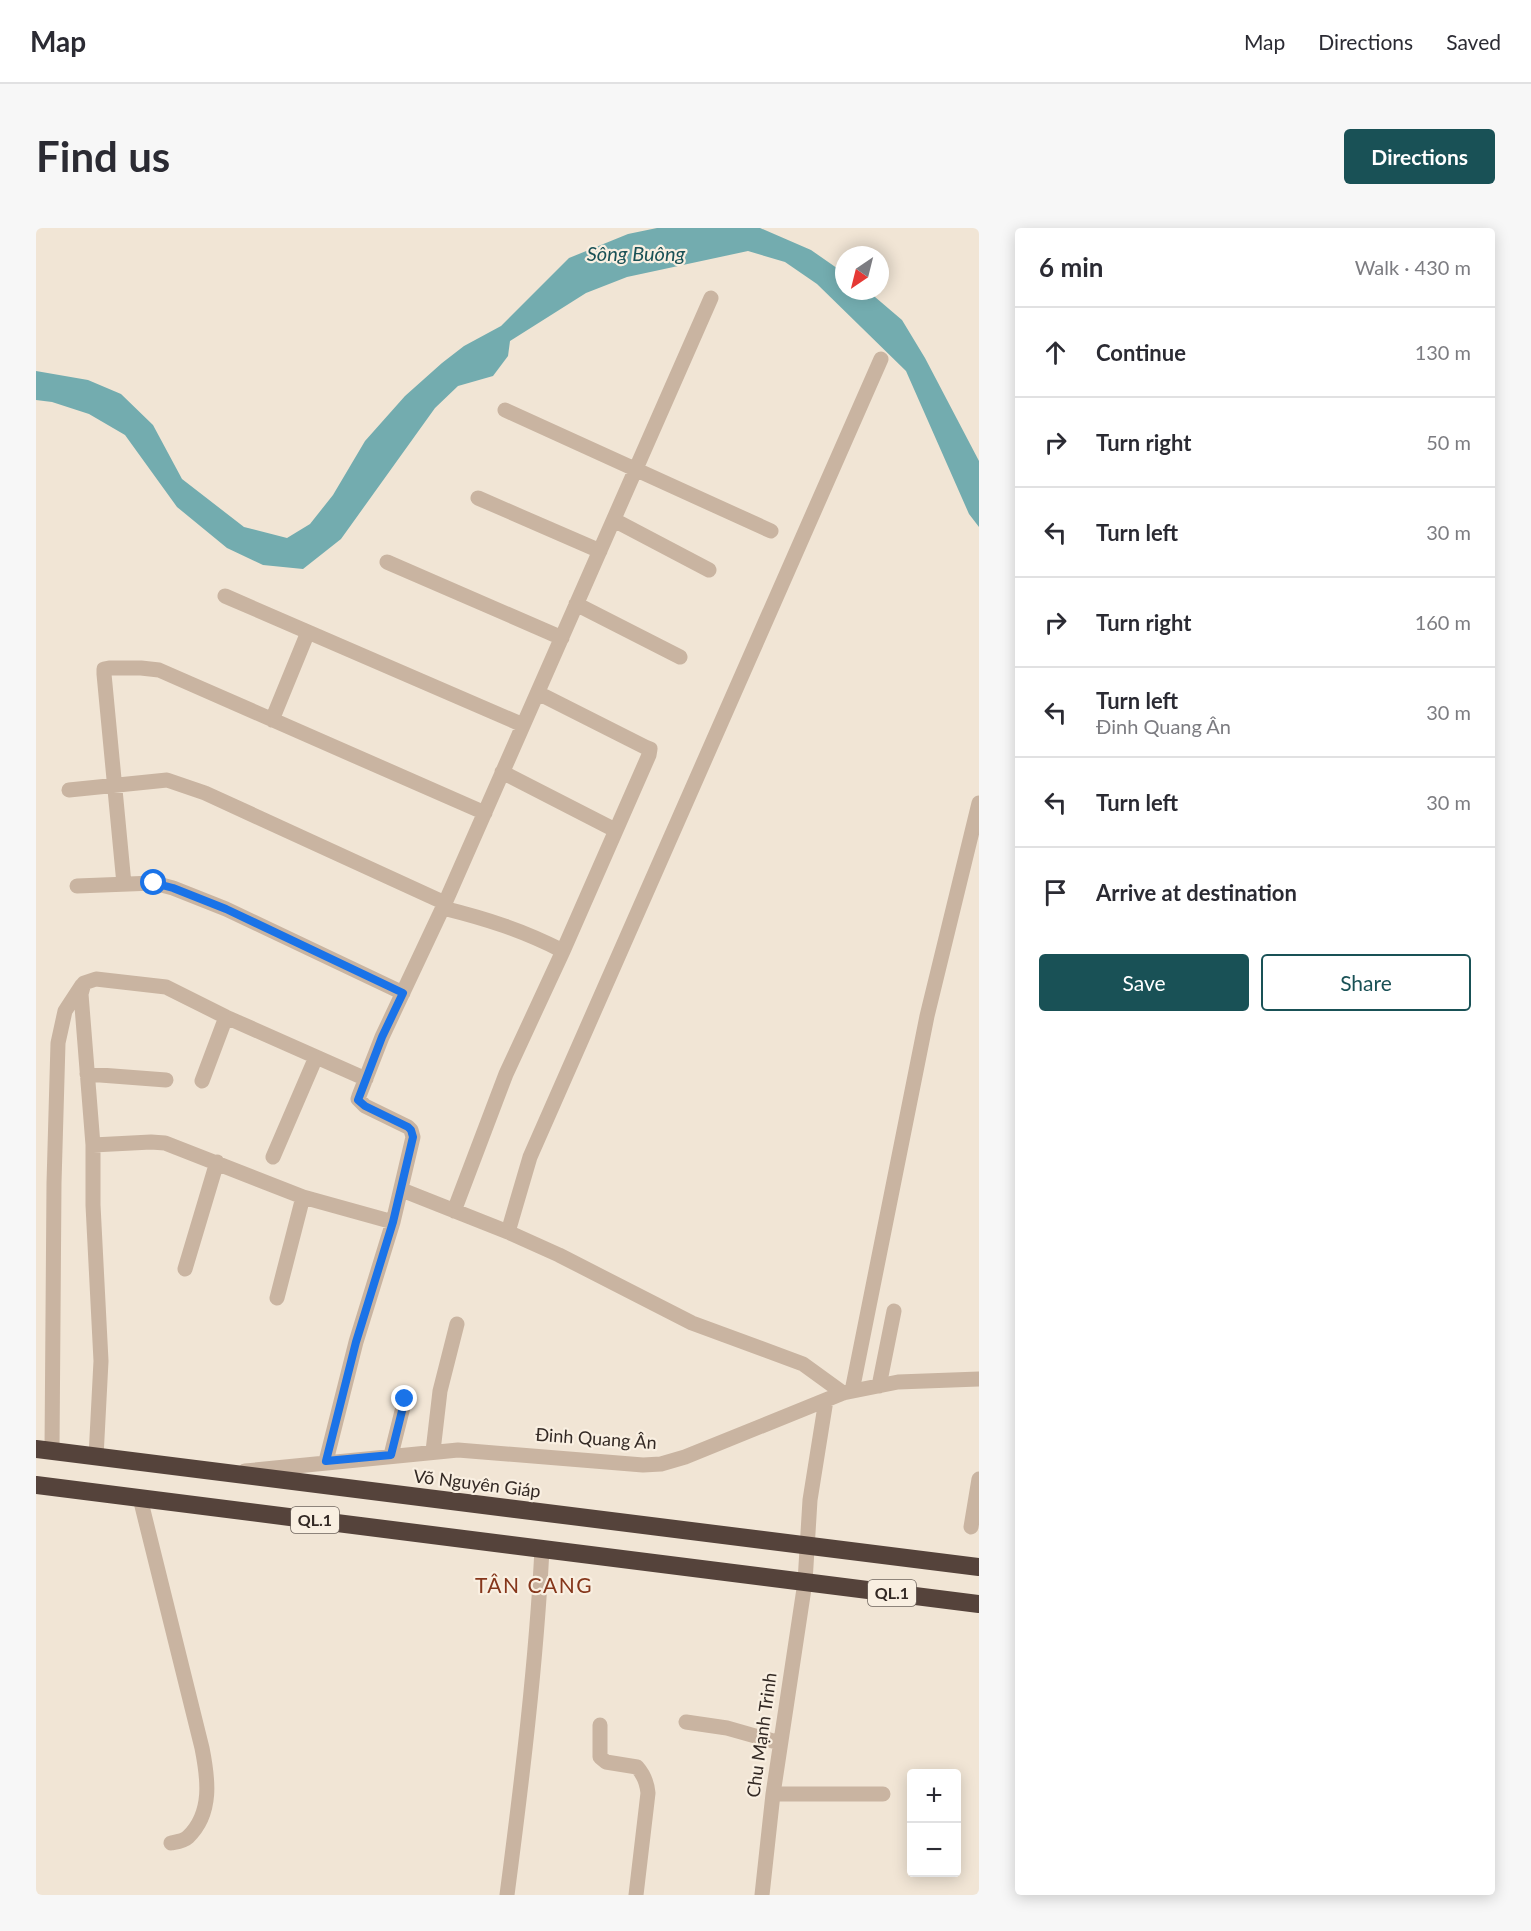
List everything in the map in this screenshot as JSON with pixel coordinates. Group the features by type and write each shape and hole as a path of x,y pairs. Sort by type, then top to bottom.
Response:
{"highway":[{"name":"Võ Nguyên Giáp","path":"44,1450 806,1546"},
{"name":"QL.1","path":"36,1485 979,1604"},
{"name":"QL.1","path":"806,1546 979,1568"}],"street":[{"path":"326,1461 356,1342 402,1191 413,1134 408,1127 361,1103 358,1100 359,1096 382,1037 444,906 711,298"},
{"path":"508,1232 530,1157 880,359"},
{"path":"505,410 771,531"},
{"path":"478,498 600,551"},
{"path":"614,520 709,570"},
{"path":"387,562 562,638"},
{"path":"225,596 523,725"},
{"path":"576,604 680,657"},
{"path":"272,720 308,632"},
{"path":"124,884 104,669 109,668 159,670 485,813"},
{"path":"454,1211 506,1074 563,951 650,749 538,693"},
{"path":"502,772 615,830"},
{"path":"69,790 167,780 183,784 444,906 526,932 563,951"},
{"path":"402,1191 508,1232 559,1255 692,1323 803,1364 847,1392 927,1016 979,803"},
{"path":"77,886 154,883 188,893 403,993"},
{"path":"44,1450 58,1043 65,1011 84,983 96,979 166,987 226,1017 366,1079"},
{"path":"84,983 81,994 93,1145 93,1205 101,1361 96,1457"},
{"path":"202,1081 226,1017"},
{"path":"273,1157 316,1057"},
{"path":"87,1074 166,1080"},
{"path":"93,1145 165,1143 303,1197 393,1222"},
{"path":"185,1269 217,1162"},
{"path":"277,1298 303,1197"},
{"path":"879,1386 894,1311"},
{"path":"433,1451 440,1391 457,1324"},
{"name":"Đinh Quang Ân","path":"197,1470 242,1471 433,1451 488,1451 643,1465 661,1464 847,1392 898,1382 979,1379"},
{"path":"391,1455 405,1399"},
{"name":"Chu Mạnh Trinh","path":"762,1895 773,1794 804,1582 810,1500 826,1400"},
{"path":"971,1527 979,1479"},
{"path":"140,1498 208,1780 204,1814 187,1838 171,1844"},
{"path":"507,1895 537,1637 542,1549"},
{"path":"686,1722 727,1728 780,1743"},
{"path":"600,1725 600,1757 606,1762 637,1767 647,1784 648,1793 636,1895"},
{"path":"773,1794 883,1794"}],"water":[{"name":"Sông Buông","path":"657,228 760,228 811,250 835,267 835,300 879,300 902,320 925,358 979,461 979,527 969,514 906,371 817,284 785,262 748,251 627,277 586,293 510,341 508,356 493,376 458,386 435,408 341,539 303,569 263,565 227,548 177,507 125,435 89,414 52,402 36,400 36,371 88,380 121,394 153,425 182,479 244,527 287,538 310,524 333,495 365,441 405,396 442,363 464,346 501,326 569,258 628,234"}],"district":[{"name":"TÂN CANG","path":"534,1586"}],"route":[{"path":"154,883 226,909 403,993 382,1037 358,1100 365,1106 408,1127 413,1137 402,1191 356,1342 326,1461 391,1455 405,1399"}]}
